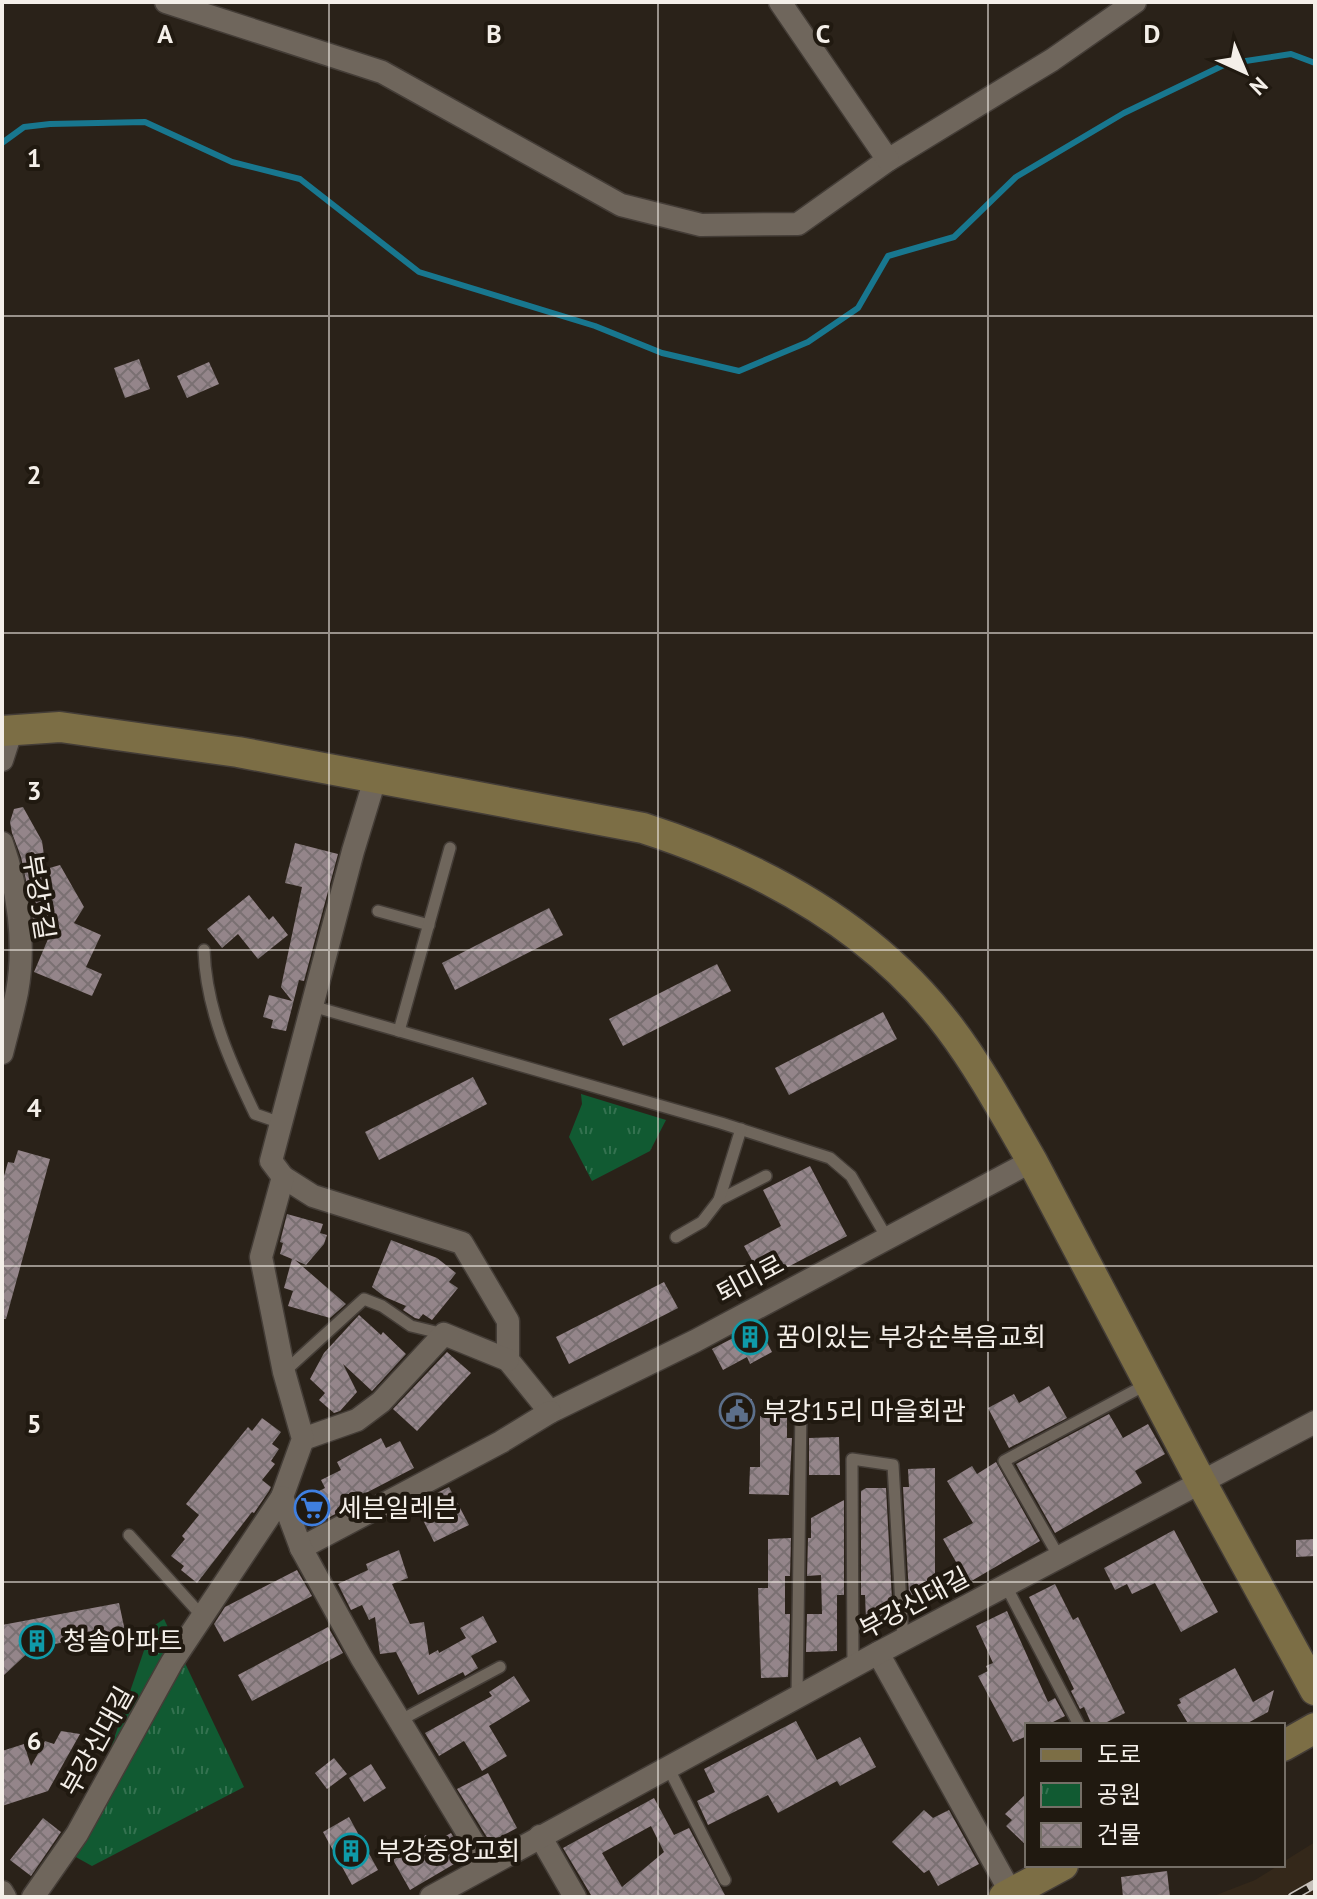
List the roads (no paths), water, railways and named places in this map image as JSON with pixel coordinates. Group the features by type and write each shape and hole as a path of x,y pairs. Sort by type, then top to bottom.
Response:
{"street":[{"path":"166,2 382,72 621,205 701,225 798,224 888,160 1052,60 1135,2"},
{"path":"780,2 888,160"},
{"path":"2,760 7,730 60,727 238,752 643,828 701,847 775,882 840,921 908,979 949,1027 1032,1161 1201,1482 1315,1690"},
{"path":"375,779 271,1161 283,1177 313,1196 462,1243 508,1321 508,1360"},
{"name":"부강3길","path":"2,843 18,910 20,964 2,1053"},
{"name":"퇴미로","path":"550,1412 695,1341 1032,1161"},
{"path":"283,1177 261,1257 284,1372 303,1439 282,1497 301,1548 399,1721 487,1865"},
{"path":"301,1548 501,1442 550,1412 508,1360 444,1334 381,1402 357,1420 303,1439"},
{"name":"부강신대길","path":"431,1897 878,1653 1315,1422"},
{"name":"부강신대길","path":"33,1897 77,1834 172,1662 282,1497"},
{"path":"878,1653 1007,1895 1059,1867"},
{"path":"1285,1745 1315,1728"},
{"path":"540,1836 575,1897"}],"lane":[{"path":"399,1031 450,848"},
{"path":"378,911 429,925"},
{"path":"204,950 205,977 225,1051 255,1114 281,1123"},
{"path":"312,1006 741,1129 830,1158 851,1176 887,1238"},
{"path":"676,1237 702,1222 719,1200 741,1129"},
{"path":"719,1200 766,1176"},
{"path":"284,1372 364,1299 382,1306 411,1326 444,1334"},
{"path":"1059,1557 1004,1461 1149,1382"},
{"path":"797,1697 801,1407"},
{"path":"853,1667 852,1459 893,1465 903,1640"},
{"path":"129,1535 202,1616"},
{"path":"1006,1586 1078,1723"},
{"path":"399,1721 500,1667"},
{"path":"668,1767 725,1880"}],"waterway":[{"path":"2,143 24,127 145,122 232,162 300,179 419,272 595,326 662,353 739,371 808,342 858,308 888,256 954,237 1016,177 1124,113 1226,64 1291,54 1315,63"}],"railway":[{"path":"1292,1897 1315,1884"}],"place":[{"name":"꿈이있는 부강순복음교회","path":"750,1337"},
{"name":"부강15리 마을회관","path":"737,1411"},
{"name":"세븐일레븐","path":"312,1508"},
{"name":"청솔아파트","path":"37,1641"},
{"name":"부강중앙교회","path":"351,1851"}]}
